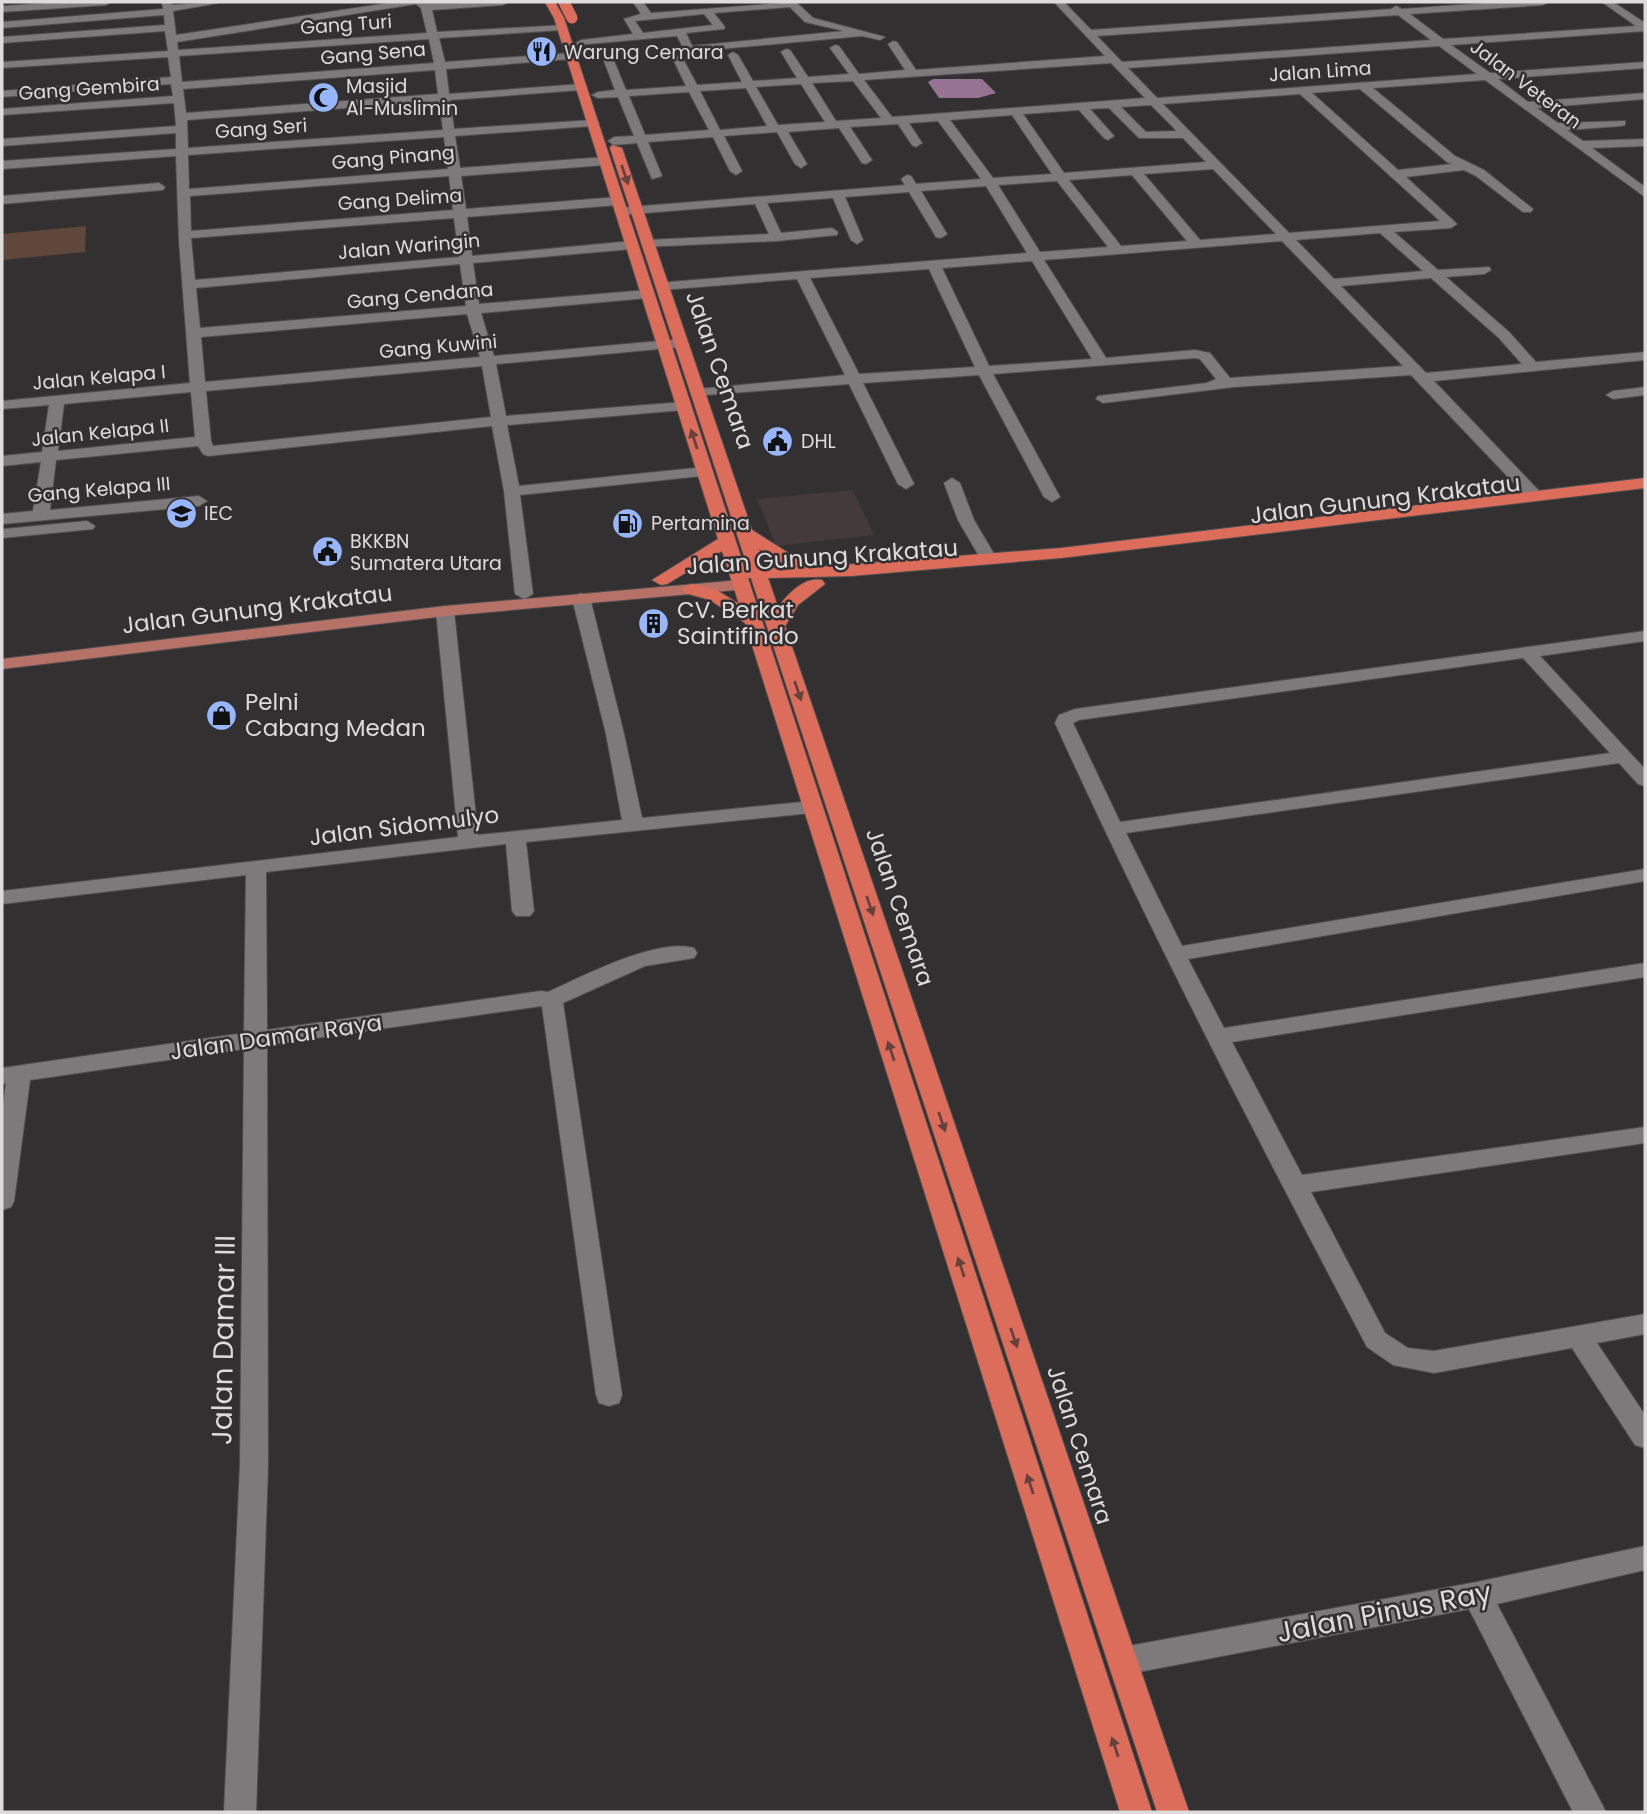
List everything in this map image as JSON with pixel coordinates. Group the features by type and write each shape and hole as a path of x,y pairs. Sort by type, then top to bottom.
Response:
{"highway":[{"name":"Jalan Cemara","path":"544,2 565,21 577,54 598,95 614,141 745,533 750,579 764,623 1076,1521 1173,1812"},
{"path":"550,2 565,21"},
{"path":"564,2 565,21"},
{"name":"Jalan Cemara","path":"565,21 574,12 571,2"},
{"name":"Jalan Cemara","path":"577,54 581,87 727,541 750,579"},
{"name":"Jalan Gunung Krakatau","path":"815,578 1645,483"},
{"name":"Jalan Gunung Krakatau","path":"750,579 1006,568 1645,492"},
{"path":"691,589 720,597 734,610 764,623 815,578 745,533"},
{"path":"661,580 727,541"},
{"name":"Jalan Cemara","path":"764,623 812,807 1136,1812"},
{"path":"1020,1452 1050,1446"},
{"path":"1044,1528 1076,1521"}],"main road":[{"name":"Jalan Gunung Krakatau","path":"2,652 525,599 581,598 691,589 750,579"},
{"name":"Jalan Gunung Krakatau","path":"2,664 445,611 661,580 750,579"}],"street":[{"path":"2,9 106,2"},
{"path":"2,24 219,2"},
{"path":"2,40 172,34 420,4 503,2"},
{"path":"638,2 648,16"},
{"path":"668,2 676,13"},
{"path":"1060,2 1213,165 1287,237 1536,497"},
{"path":"1400,11 1543,2"},
{"path":"1607,2 1645,28"},
{"path":"640,37 629,19 713,7 791,3 809,20 880,37"},
{"path":"420,4 433,35 440,65 456,171 465,260 473,310 488,361 512,491 525,599"},
{"path":"1334,4 1384,7"},
{"path":"745,5 754,16"},
{"name":"Gang Sena","path":"2,94 577,54 640,37 720,27 713,7"},
{"path":"1089,33 1384,7"},
{"name":"Jalan Veteran","path":"1384,7 1400,11 1645,193"},
{"path":"168,8 181,123 185,235 203,441 208,451 499,421 684,406"},
{"name":"Gang Turi","path":"2,65 433,35 565,21"},
{"path":"598,95 1645,28"},
{"path":"309,30 310,44"},
{"path":"678,33 691,49 770,39 860,33"},
{"path":"893,44 913,74"},
{"path":"835,48 916,143"},
{"path":"15,64 18,50"},
{"path":"786,52 804,80 866,160"},
{"path":"733,55 801,164"},
{"path":"678,59 736,172"},
{"path":"609,61 656,176"},
{"name":"Jalan Lima","path":"614,141 1645,65"},
{"path":"1363,86 1451,159 1467,166 1527,209"},
{"path":"2,143 181,123 581,87"},
{"path":"662,286 1385,231 1446,225 1452,222 1302,90"},
{"path":"1527,105 1643,98"},
{"name":"Gang Gembira","path":"2,112 179,99"},
{"path":"1113,104 1143,136 1184,134"},
{"path":"1082,107 1108,136"},
{"path":"1015,112 1035,137 1060,177 1117,250"},
{"path":"941,116 990,183 1037,258 1037,263 1102,363"},
{"path":"1556,127 1621,123"},
{"name":"Gang Seri","path":"2,165 593,124"},
{"path":"1580,145 1645,142"},
{"name":"Gang Pinang","path":"183,193 605,161"},
{"path":"637,212 1213,165"},
{"path":"1398,174 1467,166"},
{"path":"1134,170 1197,244"},
{"path":"905,176 941,234"},
{"path":"2,200 159,187"},
{"path":"837,194 857,240"},
{"path":"648,244 707,225 760,203"},
{"path":"760,203 777,237"},
{"name":"Gang Delima","path":"185,235 461,213 620,206 637,212"},
{"path":"637,212 777,237 832,232"},
{"path":"1385,231 1504,335 1533,368"},
{"name":"Jalan Waringin","path":"190,285 331,266 465,260 632,245"},
{"path":"934,265 983,369 1052,497"},
{"path":"1331,283 1484,270"},
{"path":"802,275 906,484"},
{"name":"Gang Cendana","path":"195,333 648,294"},
{"name":"Gang Kuwini","path":"200,388 488,361 683,350"},
{"path":"698,393 1200,354 1205,356 1228,386 1103,399"},
{"path":"1119,385 1136,393 1226,383 1533,368 1645,356"},
{"name":"Jalan Kelapa I","path":"2,405 200,388"},
{"path":"1612,395 1645,391"},
{"path":"41,515 57,400"},
{"name":"Jalan Kelapa II","path":"2,461 203,441"},
{"path":"512,491 705,472"},
{"path":"951,483 966,520 989,559"},
{"name":"Gang Kelapa III","path":"2,519 199,501"},
{"path":"2,534 142,520"},
{"path":"581,598 615,734 633,825"},
{"path":"445,611 469,842"},
{"path":"1645,636 1070,716 1064,723 1112,829 1174,954 1376,1340 1391,1355 1411,1362 1434,1362 1645,1324"},
{"path":"1526,652 1645,780"},
{"path":"1112,829 1624,757"},
{"name":"Jalan Sidomulyo","path":"2,897 514,837 812,807"},
{"path":"514,837 523,911"},
{"name":"Jalan Damar III","path":"240,1812 254,1465 256,869"},
{"path":"1174,954 1645,875"},
{"name":"Jalan Damar Raya","path":"10,1074 541,998 550,999 640,960 686,953"},
{"path":"1219,1036 1645,970"},
{"path":"550,999 553,1004 609,1395"},
{"path":"2,1201 10,1074"},
{"path":"1296,1185 1645,1135"},
{"path":"1578,1336 1645,1437"},
{"name":"Jalan Pinus Ray","path":"1123,1661 1477,1595 1645,1558"},
{"path":"1477,1595 1590,1812"}],"shaded area":[{"path":"933,79 982,79 996,93 978,98 939,98 928,82"},
{"path":"86,226 85,252 2,260 2,234"},
{"path":"853,490 874,535 776,546 757,499"}],"place":[{"name":"Warung Cemara","path":"541,52"},
{"name":"Masjid Al-Muslimin","path":"323,97"},
{"name":"DHL","path":"778,441"},
{"name":"IEC","path":"181,513"},
{"name":"Pertamina","path":"628,523"},
{"name":"BKKBN Sumatera Utara","path":"327,552"},
{"name":"CV. Berkat Saintifindo","path":"654,623"},
{"name":"Pelni Cabang Medan","path":"222,715"}]}
